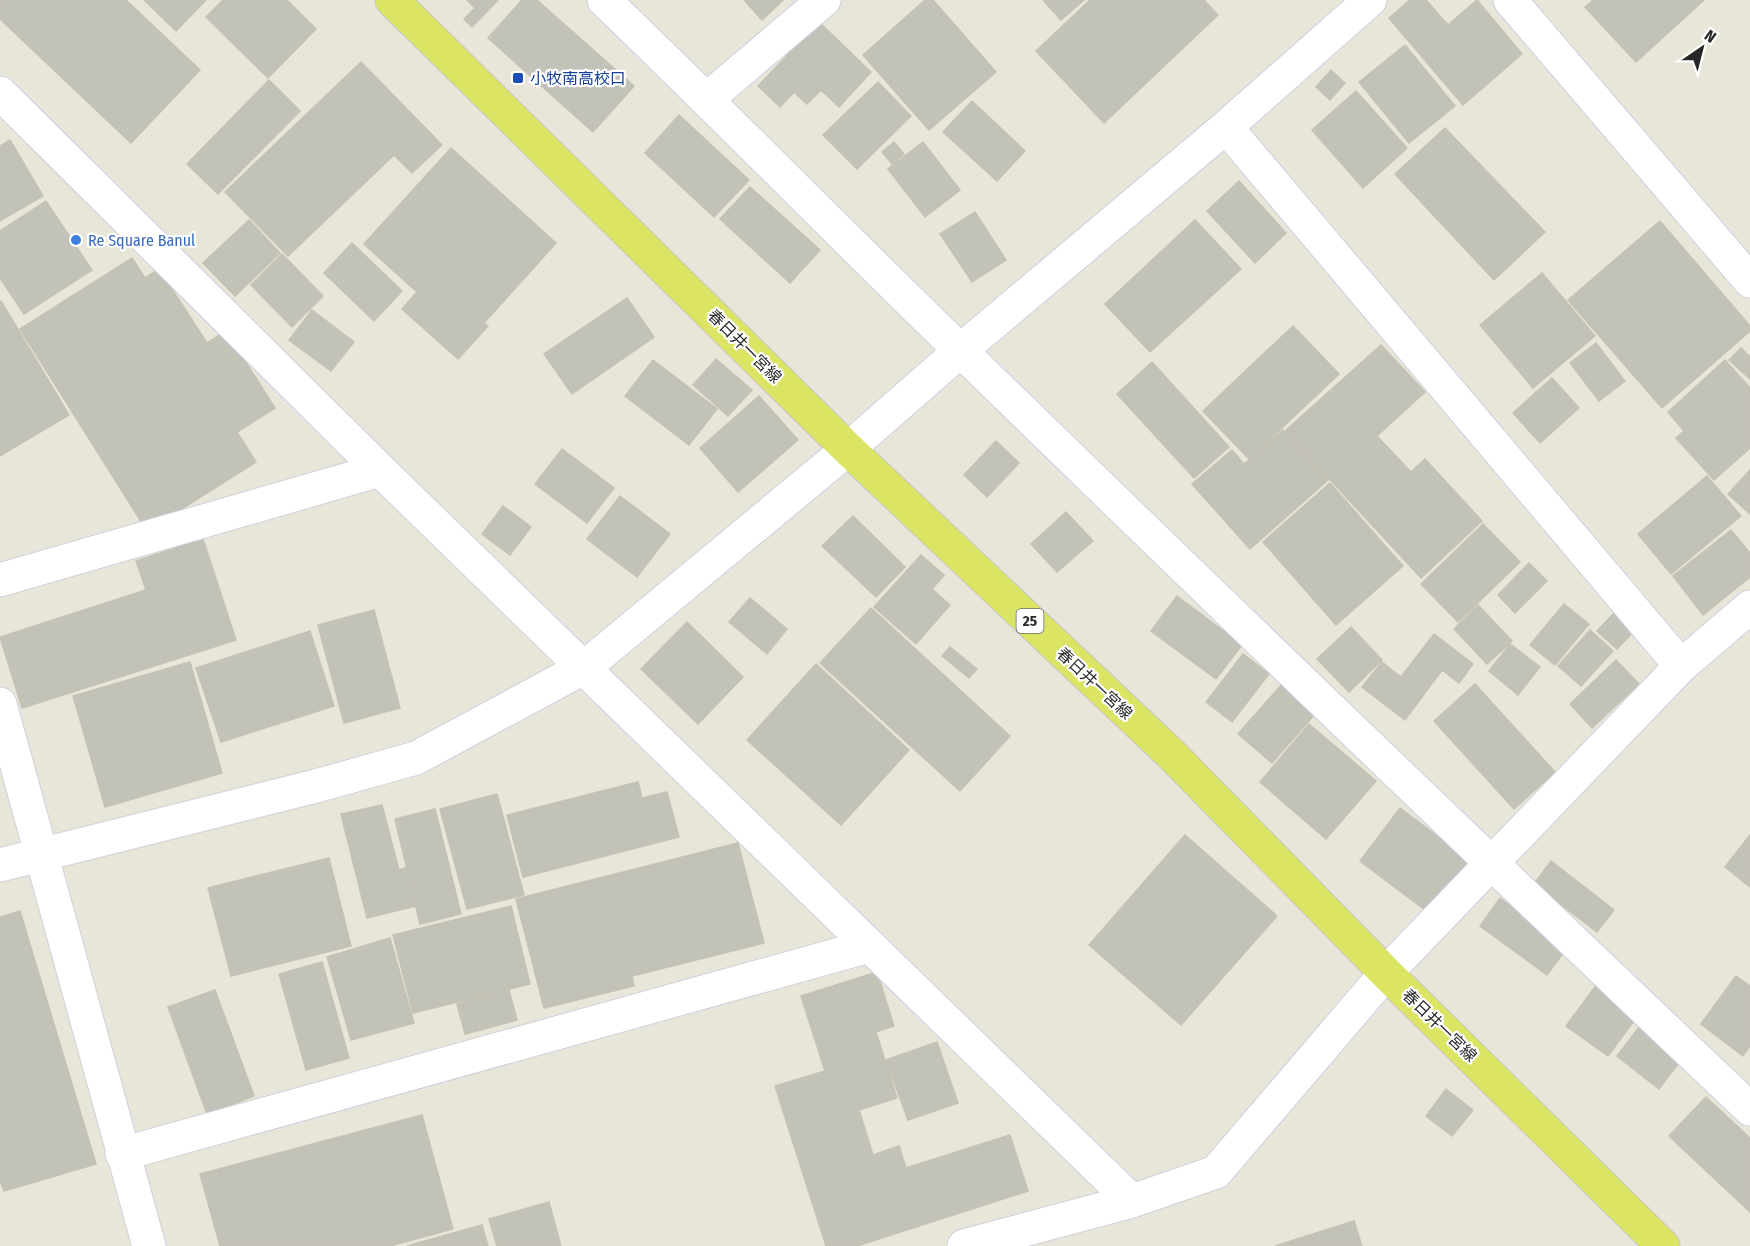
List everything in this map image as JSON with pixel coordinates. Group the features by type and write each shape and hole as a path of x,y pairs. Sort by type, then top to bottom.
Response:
{"main road":[{"name":"春日井一宮線","path":"392,0 848,448 1171,754 1386,973 1664,1246"}],"street":[{"path":"604,0 707,99 960,351 1491,863 1750,1109"},
{"path":"707,99 824,0"},
{"path":"0,865 316,786 416,758 585,667 848,448 1226,127 1370,0"},
{"path":"1510,0 1750,281"},
{"path":"0,93 380,470 1132,1201"},
{"path":"1226,127 1681,666"},
{"path":"0,580 380,470"},
{"path":"964,1246 1132,1201 1216,1172 1386,973 1681,666 1750,607"},
{"path":"0,704 149,1246"},
{"path":"122,1154 869,946"}],"building":[{"path":"0,0 126,0 200,70 131,143 0,19"},
{"path":"144,0 206,0 176,31"},
{"path":"223,0 287,0 316,29 268,78 206,17"},
{"path":"467,0 498,0 472,27 464,19 475,8"},
{"path":"522,0 537,0 634,86 593,132 488,38"},
{"path":"744,0 783,0 762,20"},
{"path":"925,0 933,0 996,72 929,130 863,55"},
{"path":"1043,0 1084,0 1061,20"},
{"path":"1090,0 1204,0 1218,15 1104,123 1036,51"},
{"path":"1410,0 1426,0 1448,25 1477,0 1522,54 1463,105 1389,18"},
{"path":"1593,0 1704,0 1636,62 1585,7"},
{"path":"819,22 871,72 839,107 821,90 807,104 794,92 780,107 758,86"},
{"path":"1405,45 1455,106 1409,143 1359,82"},
{"path":"361,62 442,145 412,173 394,155 288,256 225,192"},
{"path":"1331,70 1345,83 1330,100 1316,87"},
{"path":"269,80 300,111 218,194 187,164"},
{"path":"878,82 911,116 857,169 823,135"},
{"path":"1356,91 1407,148 1363,188 1312,130"},
{"path":"972,101 1025,151 997,181 943,132"},
{"path":"679,115 749,180 714,217 645,153"},
{"path":"1445,128 1545,232 1494,280 1395,174"},
{"path":"10,140 43,196 0,221 0,146"},
{"path":"894,142 904,154 892,164 882,152"},
{"path":"923,142 960,190 925,217 888,169"},
{"path":"451,148 556,243 484,323 488,326 458,359 402,309 417,292 364,244"},
{"path":"1239,181 1286,233 1255,263 1207,211"},
{"path":"750,187 820,250 790,283 720,219"},
{"path":"46,201 92,270 24,314 0,278 0,231"},
{"path":"975,212 1006,260 972,282 940,234"},
{"path":"249,220 280,253 235,296 203,263"},
{"path":"1195,220 1241,269 1150,352 1105,304"},
{"path":"1660,221 1750,326 1750,331 1662,408 1568,300"},
{"path":"352,243 402,291 374,321 324,273"},
{"path":"282,254 323,296 292,327 251,285"},
{"path":"132,258 145,278 159,269 207,343 226,331 275,408 237,432 256,462 147,531 20,329"},
{"path":"1542,273 1595,336 1533,388 1480,325"},
{"path":"627,298 654,337 572,394 544,354"},
{"path":"0,302 69,415 0,456"},
{"path":"312,310 354,342 331,371 289,340"},
{"path":"1293,326 1339,374 1249,459 1203,411"},
{"path":"1596,343 1625,381 1599,401 1570,363"},
{"path":"1381,345 1425,392 1377,436 1411,472 1425,459 1482,521 1421,578 1285,431"},
{"path":"1741,348 1750,357 1750,379 1729,360"},
{"path":"716,359 752,390 728,416 693,385"},
{"path":"653,360 717,409 689,445 625,396"},
{"path":"1725,360 1750,388 1750,448 1714,480 1676,438 1684,431 1668,412"},
{"path":"1152,362 1229,447 1194,478 1117,394"},
{"path":"1552,378 1579,408 1540,443 1513,413"},
{"path":"759,396 798,440 738,492 700,448"},
{"path":"1283,430 1328,480 1250,549 1192,484 1232,450 1244,464"},
{"path":"996,441 1019,463 987,497 964,475"},
{"path":"562,449 614,488 587,523 535,484"},
{"path":"1750,470 1750,514 1728,494"},
{"path":"1707,476 1741,516 1671,574 1638,534"},
{"path":"1330,483 1403,566 1336,625 1263,542"},
{"path":"620,496 670,534 637,577 587,539"},
{"path":"503,506 531,527 510,555 482,534"},
{"path":"1066,512 1093,541 1057,572 1031,544"},
{"path":"853,516 905,567 876,597 822,546"},
{"path":"1483,524 1520,562 1458,622 1421,584"},
{"path":"1731,530 1750,553 1750,577 1703,615 1673,576"},
{"path":"203,539 236,640 22,708 0,637 146,590 136,561"},
{"path":"921,555 944,575 932,589 950,605 916,644 874,607"},
{"path":"1529,563 1547,581 1515,613 1498,595"},
{"path":"1177,596 1242,645 1216,679 1151,631"},
{"path":"750,598 787,629 767,654 729,622"},
{"path":"1564,604 1589,624 1555,665 1530,645"},
{"path":"1478,605 1512,641 1487,664 1454,629"},
{"path":"871,608 1010,736 960,791 820,663"},
{"path":"374,610 400,708 344,723 318,625"},
{"path":"1615,612 1635,630 1617,649 1597,631"},
{"path":"687,622 743,677 698,724 641,669"},
{"path":"1351,627 1382,660 1349,692 1317,659"},
{"path":"1590,630 1613,651 1581,686 1558,666"},
{"path":"310,631 334,706 221,742 196,668"},
{"path":"1434,634 1473,664 1459,683 1442,670 1405,720 1362,687 1382,662 1401,677"},
{"path":"1510,644 1540,667 1518,695 1489,671"},
{"path":"950,647 977,669 969,678 942,656"},
{"path":"1243,654 1269,674 1232,722 1206,702"},
{"path":"1616,660 1639,684 1592,728 1570,704"},
{"path":"190,662 222,773 105,807 73,696"},
{"path":"816,664 909,750 841,825 747,740"},
{"path":"1282,684 1315,714 1272,763 1238,734"},
{"path":"1475,684 1555,772 1514,809 1434,721"},
{"path":"1309,724 1376,781 1326,839 1260,782"},
{"path":"638,782 642,798 667,792 679,837 523,877 507,815"},
{"path":"497,794 524,895 467,909 440,809"},
{"path":"382,805 399,870 406,868 416,906 367,918 341,814"},
{"path":"1400,808 1469,860 1429,913 1360,861"},
{"path":"435,809 461,914 420,924 395,819"},
{"path":"1185,835 1277,916 1181,1025 1089,945"},
{"path":"1750,835 1750,887 1725,867"},
{"path":"738,843 764,943 632,976 634,986 544,1008 516,899"},
{"path":"329,858 351,946 231,976 208,888"},
{"path":"1551,861 1614,910 1597,932 1534,884"},
{"path":"1500,898 1567,948 1547,975 1480,926"},
{"path":"511,906 530,984 413,1013 393,935"},
{"path":"20,911 96,1164 4,1191 0,1180 0,917"},
{"path":"390,938 414,1023 351,1040 327,957"},
{"path":"322,962 349,1058 306,1070 279,974"},
{"path":"877,972 894,1026 876,1032 897,1098 859,1110 873,1155 899,1146 906,1168 1010,1135 1028,1191 857,1246 826,1246 775,1086 825,1071 801,996"},
{"path":"1736,976 1750,986 1750,1046 1743,1056 1701,1024"},
{"path":"1597,984 1639,1014 1608,1056 1566,1026"},
{"path":"215,990 254,1096 207,1114 168,1007"},
{"path":"509,990 517,1020 465,1034 457,1004"},
{"path":"1639,1027 1681,1060 1659,1089 1617,1056"},
{"path":"937,1042 958,1103 908,1120 886,1060"},
{"path":"1446,1089 1473,1110 1452,1136 1426,1116"},
{"path":"1706,1097 1750,1138 1750,1212 1669,1136"},
{"path":"422,1115 453,1229 390,1246 220,1246 200,1174"},
{"path":"549,1202 561,1246 497,1246 489,1219"},
{"path":"1354,1221 1362,1246 1275,1246"},
{"path":"482,1225 488,1246 407,1246"}],"place":[{"name":"小牧南高校口","path":"518,78"},
{"name":"Re Square Banul","path":"76,240"}]}
